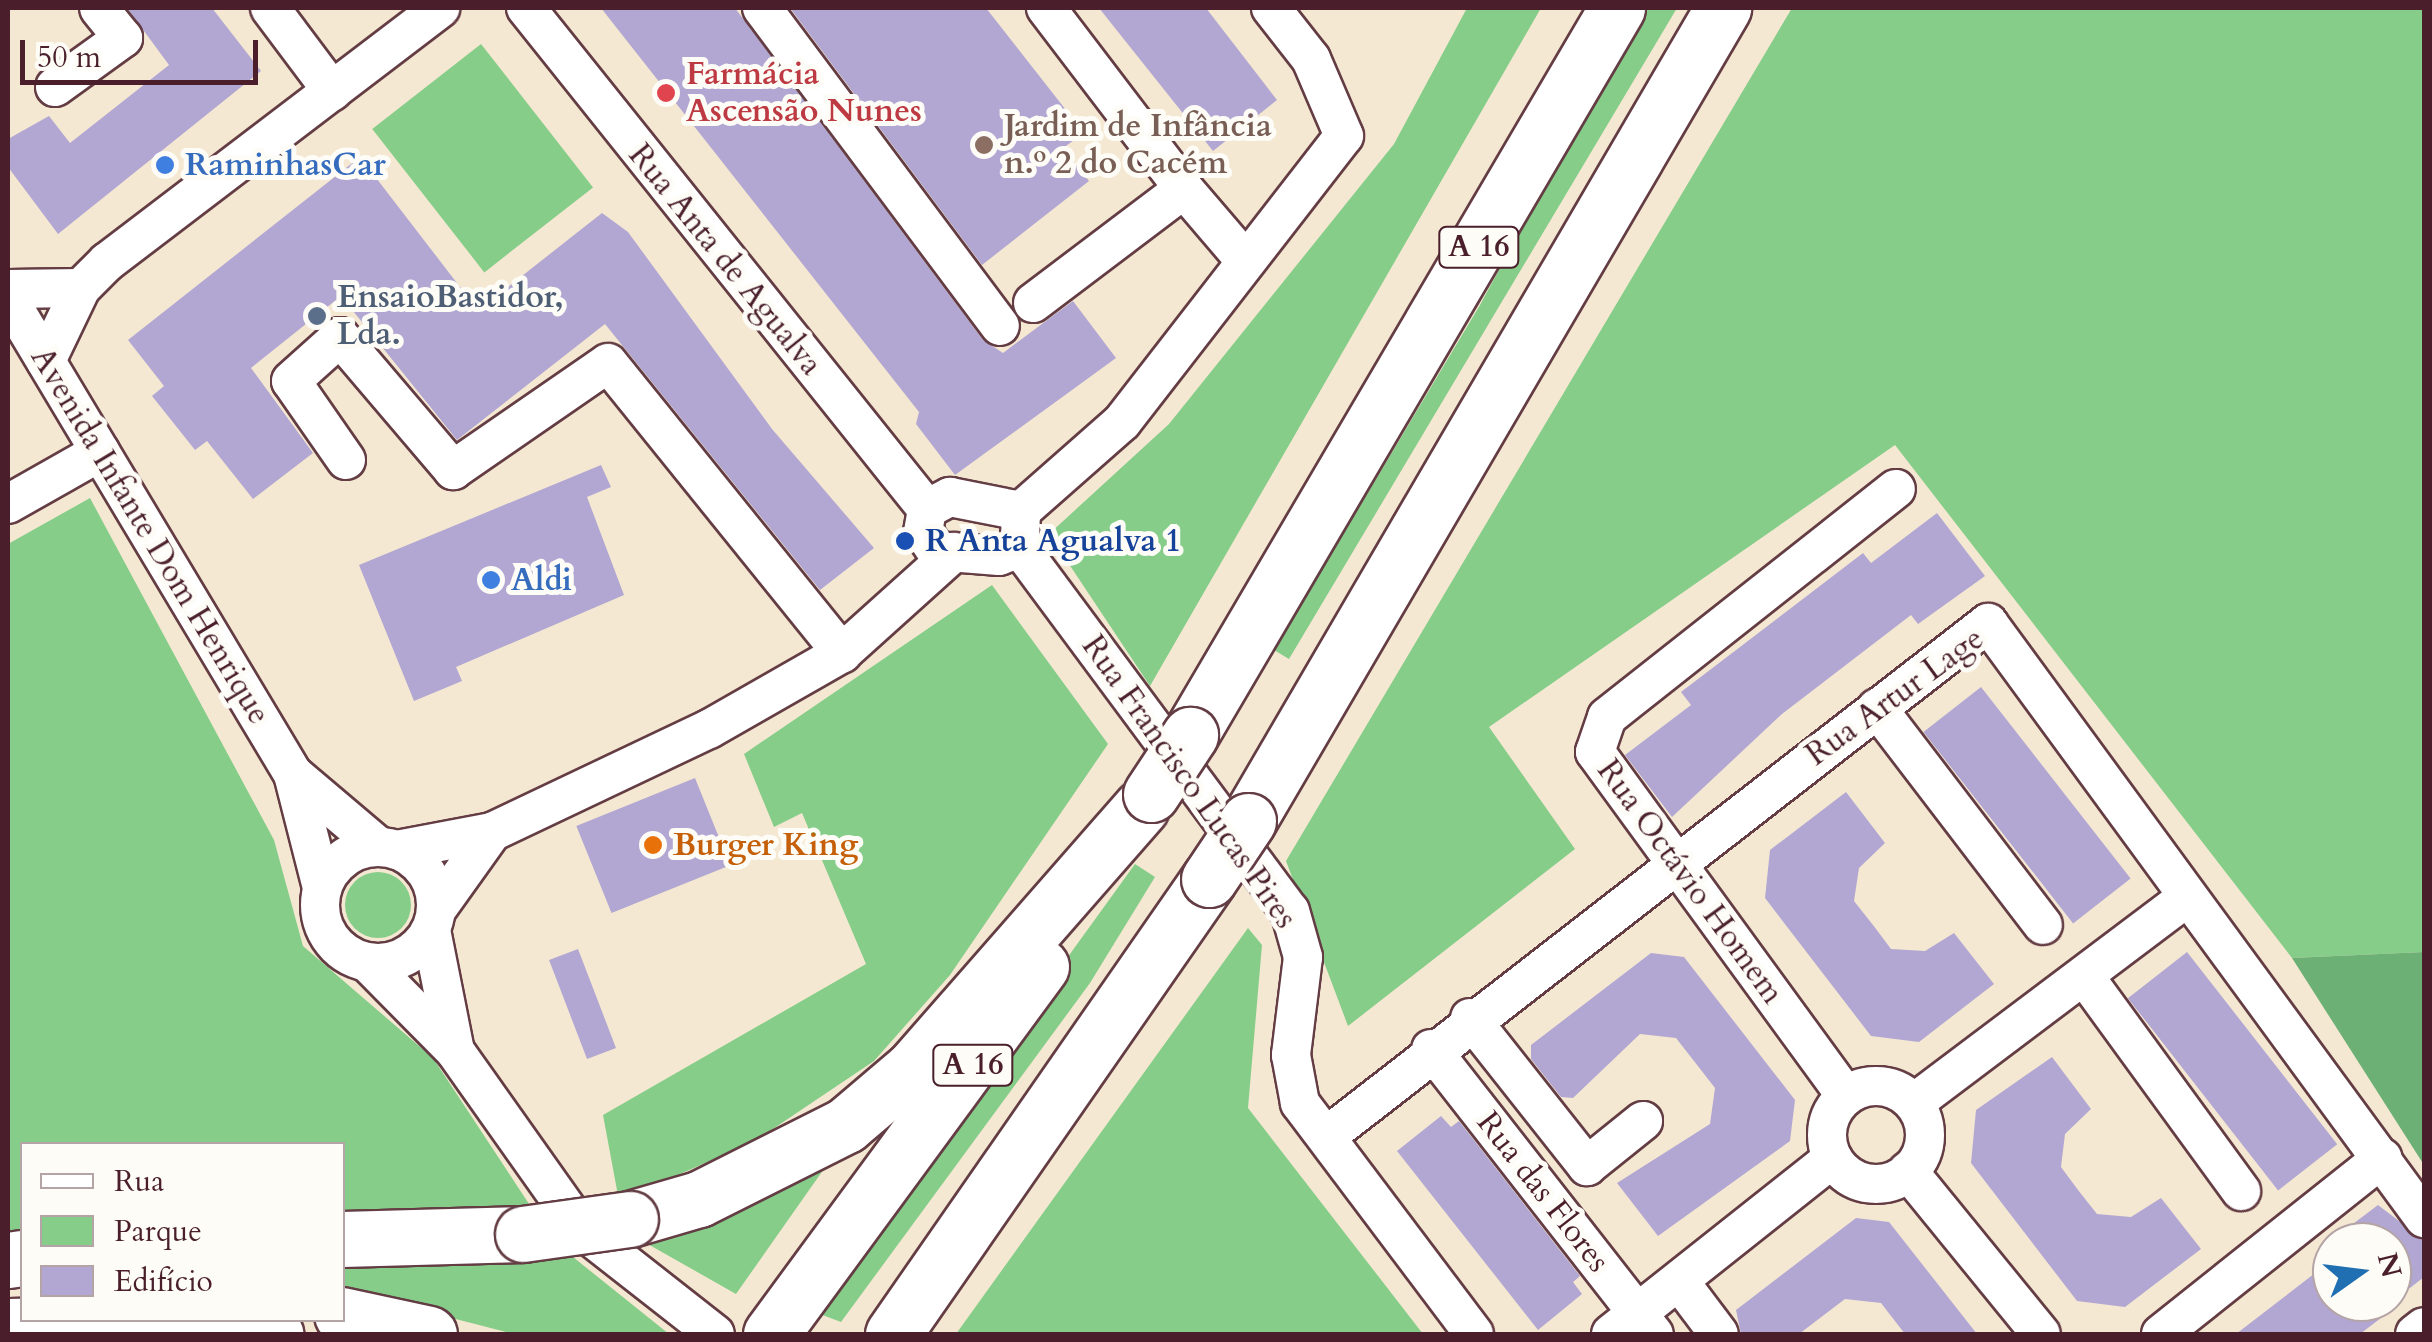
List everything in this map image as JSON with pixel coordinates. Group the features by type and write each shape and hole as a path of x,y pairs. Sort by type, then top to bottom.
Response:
{"highway":[{"name":"A 16","path":"780,1322 1018,1002 1190,735 1617,8"},
{"name":"A 16","path":"893,1334 1248,821 1723,8"},
{"name":"A 16","path":"1659,122 1749,8"},
{"path":"345,1239 523,1234 630,1219 700,1199 846,1125 913,1068 1146,801"},
{"path":"345,1316 429,1334"},
{"path":"8,1326 159,1324 275,1334"}],"street":[{"path":"55,87 123,38 99,8"},
{"path":"270,8 332,91"},
{"path":"46,361 81,288 440,8"},
{"name":"Rua Anta de Agualva","path":"526,8 927,509 929,544 954,552"},
{"path":"762,8 1000,326"},
{"path":"1046,8 1184,189 1244,258"},
{"path":"714,1334 581,1229 455,1051 368,963 334,944 322,888 345,857 492,832 634,767 842,653 954,552 1021,530 1122,422 1244,258 1344,136 1311,58 1271,8"},
{"path":"1033,302 1184,189"},
{"path":"8,289 81,288"},
{"name":"Avenida Infante Dom Henrique","path":"8,298 292,774 322,888"},
{"path":"346,460 291,381 340,337 453,470 608,363 842,653"},
{"path":"8,504 100,452"},
{"name":"Rua Octávio Homem","path":"1846,1096 1595,752 1606,716 1896,489"},
{"path":"927,509 950,497 1021,530"},
{"name":"Rua Francisco Lucas Pires","path":"1021,530 1290,911 1303,957 1294,1082 1327,1136 1474,1334"},
{"name":"Rua Artur Lage","path":"1327,1136 1470,1018 1988,623 2424,1218"},
{"path":"1876,708 2043,925"},
{"name":"Avenida Infante Dom Henrique","path":"292,774 388,848"},
{"path":"368,963 406,957 492,832"},
{"path":"388,848 426,872 455,1051"},
{"path":"1914,1104 2186,898"},
{"path":"2085,977 2241,1191"},
{"path":"1470,1018 1587,1166 1642,1121"},
{"name":"Rua das Flores","path":"1432,1049 1634,1328"},
{"path":"1880,1086 1914,1104 1926,1136 1908,1171 1866,1183 1833,1158 1829,1124 1846,1096 1880,1086"},
{"path":"1634,1328 1679,1281 1833,1158"},
{"path":"2161,1334 2382,1158"},
{"path":"1908,1171 2041,1334"},
{"path":"1679,1281 1719,1334"},
{"path":"2415,1334 2424,1328"}],"green space":[{"path":"1467,8 1541,8 1150,686 1049,534 1169,424 1394,144"},
{"path":"1641,8 1677,8 1289,659 1274,650 1480,305"},
{"path":"1792,8 2424,8 2424,952 2292,958 1895,445 1489,727 1575,849 1348,1026 1286,861"},
{"path":"481,44 593,187 484,272 372,129"},
{"path":"90,498 274,840 303,946 433,1058 531,1207 480,1217 345,1211 345,1142 20,1142 20,1232 8,1235 8,544"},
{"path":"992,585 1108,744 950,975 874,1061 755,1141 619,1201 603,1115 866,964 802,813 774,827 744,754"},
{"path":"1135,864 1155,877 1090,983 841,1322 812,1311"},
{"path":"378,872 401,882 411,905 401,928 378,938 355,928 345,905 355,882"},
{"path":"1248,928 1262,945 1248,1108 1423,1334 956,1334"},
{"path":"2424,952 2424,1165 2292,958"},
{"path":"845,1139 736,1294 646,1243"},
{"path":"345,1248 568,1253 669,1334 514,1334 345,1291"}],"building":[{"path":"127,8 212,8 261,71 58,234 8,167 8,139 49,116 70,143 169,65"},
{"path":"601,8 735,8 983,340 1003,353 1073,301 1116,358 955,475 916,424 919,412"},
{"name":"Jardim de Infância n.º 2 do Cacém","path":"790,8 986,8 1084,133 1063,148 1089,181 982,265"},
{"path":"1099,8 1206,8 1277,100 1213,151"},
{"path":"360,157 470,300 494,298 602,213 628,232 772,429 874,548 820,590 605,324 457,440 341,296 251,368 313,453 253,499 207,441 195,450 152,396 164,386 128,340"},
{"name":"Aldi","path":"601,465 611,487 587,497 624,595 456,667 462,681 414,701 359,565"},
{"path":"1937,513 1985,576 1918,624 1911,615 1782,714 1672,817 1625,755 1691,705 1681,692 1863,553 1871,563"},
{"path":"1981,687 2131,878 2073,923 1923,732"},
{"name":"Burger King","path":"695,778 730,865 612,913 576,826"},
{"path":"1846,792 1885,843 1859,868 1854,901 1891,949 1925,951 1954,933 1994,984 1919,1042 1871,1036 1765,898 1770,850"},
{"path":"578,949 616,1048 587,1059 549,960"},
{"path":"2187,952 2337,1144 2278,1190 2128,998"},
{"path":"1651,953 1684,957 1795,1100 1790,1141 1658,1236 1617,1183 1710,1124 1715,1088 1676,1038 1640,1034 1573,1098 1561,1097 1531,1059 1531,1045"},
{"path":"2052,1057 2091,1109 2065,1134 2061,1167 2078,1190 2097,1214 2131,1217 2161,1198 2201,1249 2125,1307 2077,1301 1971,1163 1976,1110"},
{"path":"1441,1116 1451,1127 1459,1121 1580,1276 1573,1282 1582,1294 1538,1330 1397,1151"},
{"path":"2378,1205 2400,1222 2355,1222"},
{"path":"1856,1218 1889,1222 1977,1334 1905,1334 1881,1303 1845,1299 1799,1334 1741,1334 1736,1310"},
{"path":"2412,1231 2424,1240 2424,1277 2412,1286"},
{"path":"2312,1275 2312,1322 2376,1322 2360,1334 2236,1334"}],"place":[{"name":"Farmácia Ascensão Nunes","path":"666,93"},
{"name":"Jardim de Infância n.º 2 do Cacém","path":"984,145"},
{"name":"RaminhasCar","path":"165,165"},
{"name":"EnsaioBastidor, Lda.","path":"317,316"},
{"name":"R Anta Agualva 1","path":"905,541"},
{"name":"Aldi","path":"491,580"},
{"name":"Burger King","path":"653,845"}]}
